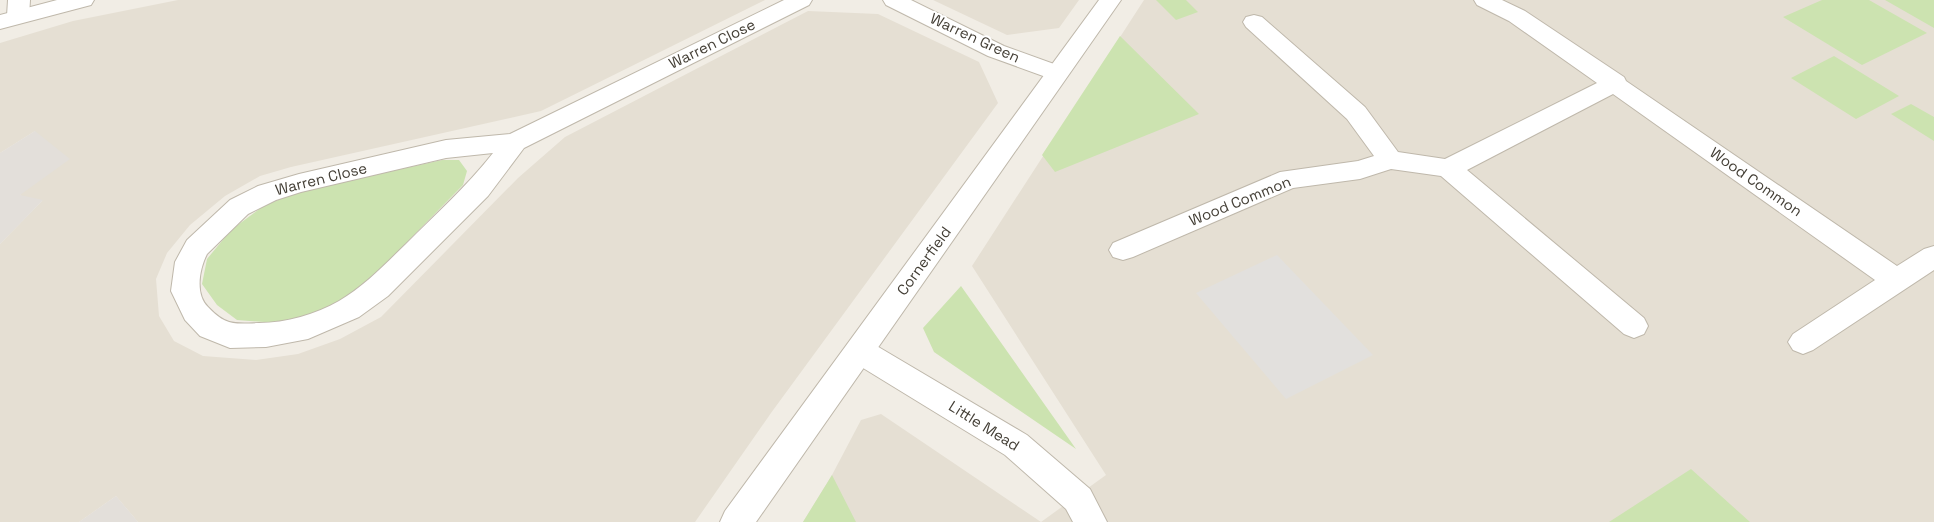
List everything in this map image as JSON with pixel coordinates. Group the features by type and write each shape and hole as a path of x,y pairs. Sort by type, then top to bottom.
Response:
{"street":[{"path":"12,13 83,0"},
{"name":"Warren Close","path":"515,142 480,189 378,288 349,309 308,327 266,335 230,336 210,328 195,312 185,290 189,262 197,247 239,208 267,193 299,183 446,149 515,142 801,0"},
{"name":"Warren Green","path":"894,0 996,51 1057,72"},
{"name":"Cornerfield","path":"737,522 1110,0"},
{"name":"Wood Common","path":"1485,0 1517,16 1616,83 1896,280"},
{"path":"1254,22 1356,113 1390,160"},
{"path":"1616,83 1448,168 1634,326"},
{"name":"Wood Common","path":"1123,250 1289,179 1360,170 1390,160 1448,168"},
{"path":"1803,342 1934,256"},
{"name":"Little Mead","path":"860,351 1016,445 1078,499 1090,522"}],"shaded area":[{"path":"178,0 765,0 541,111 291,167 260,176 225,196 190,225 167,253 156,279 159,316 174,341 203,356 256,360 298,354 340,339 381,317 518,178 565,137 808,11 878,14 979,62 998,103 771,413 695,522 138,522 116,496 79,522 0,522 0,244 42,201 20,196 35,131 0,153 0,43 73,21"},
{"path":"933,0 1079,0 1059,28 1007,35"},
{"path":"1144,0 1934,0 1934,522 1041,522 1106,475 972,266"},
{"path":"35,131 70,159 20,195 43,200 0,244 0,153"},
{"path":"1277,255 1373,355 1286,399 1196,293"},
{"path":"881,414 1041,522 803,522 832,475 861,420"},
{"path":"116,496 138,522 79,522"}],"green space":[{"path":"1156,0 1186,0 1198,12 1176,20"},
{"path":"1822,0 1869,0 1927,33 1862,65 1783,17"},
{"path":"1885,0 1934,0 1934,28"},
{"path":"1120,36 1199,114 1055,172 1042,155"},
{"path":"1834,56 1899,96 1856,119 1791,78"},
{"path":"1911,104 1934,117 1934,141 1891,114"},
{"path":"442,160 459,160 467,171 463,185 357,293 315,314 278,323 237,320 217,305 202,284 207,259 231,230 262,207 296,192"},
{"path":"961,286 1076,449 934,352 923,328"},
{"path":"1691,469 1750,522 1609,522"},
{"path":"832,475 856,522 803,522"}]}
